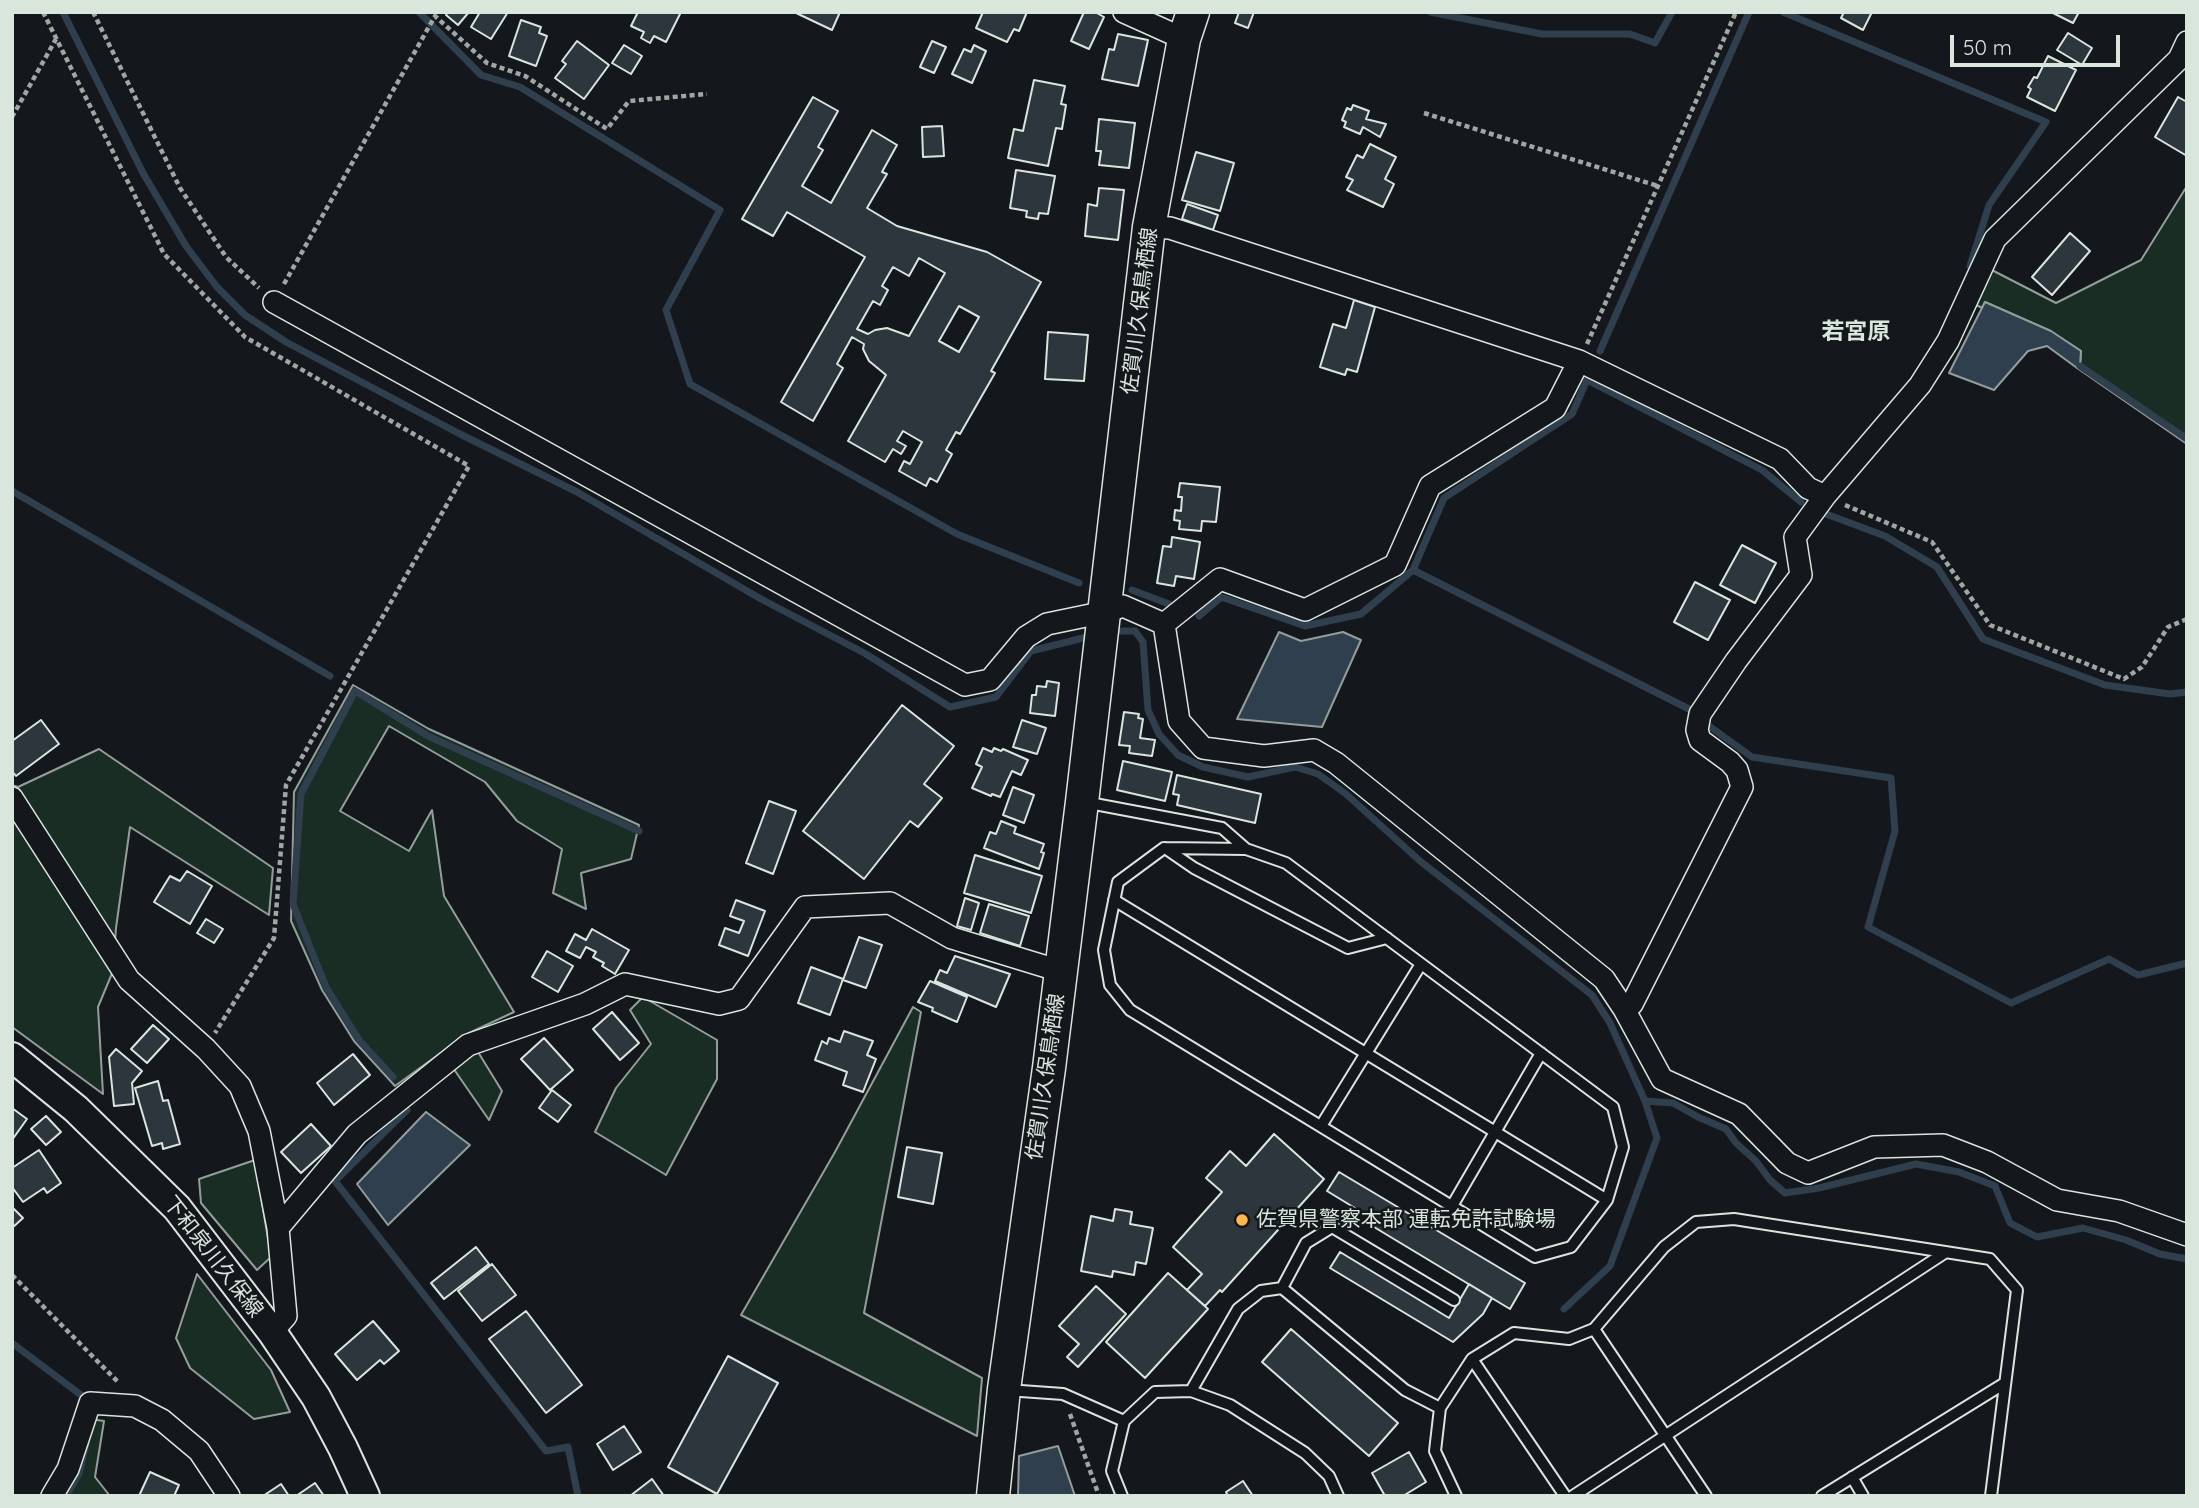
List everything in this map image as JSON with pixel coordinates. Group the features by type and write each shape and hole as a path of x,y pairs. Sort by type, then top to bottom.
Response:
{"main road":[{"name":"佐賀川久保鳥栖線","path":"993,1496 1004,1390 1082,802 1149,227 1189,26"}],"street":[{"path":"1124,12 1189,26"},
{"path":"1624,1009 1632,1004 1742,787 1737,770 1730,762 1700,740 1697,730 1700,714 1801,575 1795,537 1825,496 1920,385 1948,341 1995,239 2179,59 2187,42"},
{"path":"1149,227 1170,228 1579,361 1780,459 1808,488 1825,496"},
{"path":"274,302 965,685 990,680 1026,637 1047,624 1123,606 1164,624"},
{"path":"1164,624 1220,579 1305,610 1395,565 1430,486 1555,408 1579,361"},
{"path":"1164,624 1179,721 1203,748 1264,756 1314,750 1336,763 1604,979 1624,1009 1662,1079 1738,1114 1787,1163 1808,1173 1874,1147 1943,1145 1987,1162 2057,1200 2119,1211 2187,1235"},
{"path":"12,797 129,980 206,1049 240,1086 260,1131 278,1228 286,1316 272,1332"},
{"path":"278,1228 357,1134 468,1045 585,1004 625,984 719,1004 739,999 805,907 890,903 952,938 1060,971"},
{"name":"下和泉川久保線","path":"12,1056 76,1109 177,1208 272,1332 316,1397 365,1496"},
{"path":"52,1496 68,1469 90,1403 135,1406 162,1420 199,1451 229,1496"}],"lane":[{"path":"1082,802 1222,828 1246,849"},
{"path":"1164,848 1194,868 1348,948 1387,938"},
{"path":"1164,848 1246,849 1286,863 1613,1107 1623,1147 1607,1200 1572,1247 1535,1257 1130,1010 1110,985 1104,950 1118,882 1164,848"},
{"path":"1114,900 1607,1200"},
{"path":"1321,1126 1421,964"},
{"path":"1451,1206 1541,1053"},
{"path":"1456,1496 1435,1451 1440,1408 1472,1359 1514,1333 1569,1339 1594,1329 1664,1247 1696,1222 1734,1219 1990,1259 2017,1290 1991,1496"},
{"path":"1282,1288 1306,1242 1332,1227 1454,1300"},
{"path":"1573,1496 1946,1252"},
{"path":"1191,1391 1238,1309 1261,1291 1282,1288 1405,1390 1440,1408"},
{"path":"1594,1329 1706,1496"},
{"path":"1472,1359 1564,1496"},
{"path":"1822,1496 2005,1382"},
{"path":"1004,1390 1063,1394 1124,1421"},
{"path":"1122,1496 1112,1471 1124,1421 1155,1392 1191,1391 1230,1405 1305,1453 1329,1476 1338,1496"},
{"path":"1852,1477 1863,1496"}],"path":[{"path":"43,12 164,254 245,337 469,466 286,785 274,938 206,1049"},
{"path":"93,12 180,188 226,257 274,302 435,16 487,63 524,76 607,129 629,101 708,94"},
{"path":"1579,361 1736,12"},
{"path":"12,117 56,38"},
{"path":"1424,113 1658,186"},
{"path":"1825,496 1932,542 1990,625 2124,679 2142,667 2168,627 2187,619"},
{"path":"12,1275 127,1390 135,1406"},
{"path":"1063,1394 1099,1496"}],"green space":[{"path":"2187,186 2187,444 2077,368 2080,366 2081,351 2050,331 1985,302 1982,308 1967,300 1984,266 2056,303 2141,260"},
{"path":"353,685 429,729 639,825 631,859 581,873 586,909 553,893 562,849 517,821 485,782 389,726 340,811 409,851 432,810 444,896 514,1012 467,1034 502,1091 489,1120 442,1052 395,1086 354,1041 322,990 291,921 294,792"},
{"path":"99,749 273,868 269,915 130,827 113,971 98,1007 103,1094 12,1027 12,785 18,787"},
{"path":"643,997 717,1040 717,1079 666,1175 595,1132 616,1088 651,1044 630,1010"},
{"path":"913,1007 921,1012 864,1313 982,1378 977,1436 741,1315 835,1152"},
{"path":"255,1160 271,1257 257,1270 201,1203 199,1179"},
{"path":"197,1274 271,1370 290,1412 254,1419 190,1368 176,1338"},
{"path":"90,1419 104,1421 95,1477 110,1496 60,1496"}],"water":[{"path":"1985,302 2051,331 2081,351 2080,366 2077,368 2047,346 2028,351 1994,390 1949,373"},
{"path":"1279,632 1301,641 1343,632 1361,640 1322,727 1237,719"},
{"path":"426,1112 470,1145 388,1225 357,1184"},
{"path":"1058,1446 1075,1496 1018,1496 1019,1456"}],"building":[{"path":"448,12 469,12 458,25 446,15"},
{"path":"480,12 508,12 491,39 471,27"},
{"path":"638,12 681,12 666,42 654,36 650,43 641,38 644,32 631,26"},
{"path":"794,12 840,12 832,30"},
{"path":"983,12 1027,12 1019,31 1014,29 1007,42 976,28"},
{"path":"1084,12 1095,12 1104,17 1089,49 1071,41"},
{"path":"1239,12 1254,12 1248,28 1235,23"},
{"path":"1844,12 1871,14 1863,30 1841,18"},
{"path":"2051,12 2079,12 2073,23"},
{"path":"521,20 541,27 539,33 547,36 536,66 509,56"},
{"path":"2068,33 2092,48 2082,65 2057,50"},
{"path":"1118,34 1148,40 1138,86 1102,79 1109,49 1114,50"},
{"path":"577,41 609,65 584,99 555,78 566,64 562,61"},
{"path":"932,41 946,47 934,73 920,67"},
{"path":"624,45 642,56 631,74 612,63"},
{"path":"974,45 986,51 972,83 952,74 964,49 971,52"},
{"path":"2048,56 2076,70 2055,111 2027,97 2031,89 2028,87 2034,77 2037,78"},
{"path":"1034,80 1065,86 1061,104 1066,105 1062,129 1056,128 1048,166 1008,158 1014,129 1023,131"},
{"path":"813,97 838,111 818,147 823,150 802,186 831,203 872,130 897,145 882,172 887,174 867,208 897,226 987,252 1041,282 991,371 995,373 960,434 956,432 946,450 952,454 937,482 930,478 926,486 899,471 904,461 910,464 922,442 903,431 897,441 906,446 901,454 893,449 885,462 848,441 886,375 869,361 863,349 864,344 852,337 837,364 843,368 813,421 781,402 865,257 787,212 773,236 742,219","holes":["919,258 945,273 909,336 887,328 868,334 857,329 873,301 880,305 888,290 882,286 893,267 909,276","959,306 979,317 959,352 939,341"]},
{"path":"2178,97 2187,102 2187,156 2155,137"},
{"path":"1353,105 1369,111 1366,119 1386,124 1380,137 1363,127 1360,134 1344,127 1346,122 1342,120 1347,108 1351,110"},
{"path":"1099,119 1135,123 1129,168 1099,165 1101,151 1096,151"},
{"path":"942,126 944,156 923,157 922,127"},
{"path":"1370,144 1396,157 1385,179 1394,184 1383,207 1347,190 1353,180 1346,177 1357,155 1363,158"},
{"path":"1196,152 1234,163 1220,211 1182,200"},
{"path":"1016,170 1055,176 1048,214 1039,213 1038,219 1026,217 1027,211 1010,208"},
{"path":"1099,188 1124,190 1118,240 1085,236 1088,204 1097,206"},
{"path":"1187,204 1218,215 1213,230 1182,219"},
{"path":"2070,233 2090,251 2052,295 2032,277"},
{"path":"1354,300 1375,307 1357,372 1347,369 1345,375 1320,367 1333,324 1346,328"},
{"path":"1048,332 1088,335 1084,381 1045,379"},
{"path":"1180,483 1220,487 1216,522 1202,521 1201,531 1179,529 1180,521 1174,520 1175,510 1181,511 1182,497 1178,497"},
{"path":"1172,537 1200,542 1194,579 1176,576 1174,586 1157,583 1163,546 1171,547"},
{"path":"1742,545 1776,563 1755,603 1720,585"},
{"path":"1695,582 1730,600 1708,640 1674,622"},
{"path":"1047,681 1059,683 1055,716 1030,713 1032,695 1036,695 1037,686 1046,687"},
{"path":"902,705 954,746 924,784 942,798 918,827 910,821 864,879 803,831"},
{"path":"1124,712 1139,714 1138,718 1143,719 1140,738 1155,740 1152,756 1129,753 1130,746 1119,745"},
{"path":"41,720 59,744 16,776 12,771 12,741"},
{"path":"1022,720 1046,728 1037,754 1013,747"},
{"path":"983,748 992,752 994,748 1001,751 1003,749 1028,760 1021,775 1012,771 1000,797 972,788 982,767 976,764"},
{"path":"1123,761 1172,772 1165,801 1117,790"},
{"path":"1177,775 1261,794 1255,823 1177,805 1179,795 1173,794"},
{"path":"1013,787 1034,795 1024,823 1003,815"},
{"path":"769,801 796,811 773,874 746,863"},
{"path":"1001,821 1016,827 1014,833 1044,844 1039,869 984,848 990,832 996,834"},
{"path":"975,855 1042,876 1031,913 964,893"},
{"path":"187,871 212,886 190,924 154,902 170,876 180,881"},
{"path":"965,898 979,903 971,930 957,926"},
{"path":"736,900 765,911 748,956 719,945 725,928 739,933 744,921 730,916"},
{"path":"989,904 1029,916 1020,946 980,933"},
{"path":"206,919 223,929 214,943 197,933"},
{"path":"592,929 629,950 615,974 593,957 596,952 586,947 580,958 566,951 575,934 586,940"},
{"path":"859,937 882,945 866,988 843,980"},
{"path":"547,951 573,966 558,992 532,977"},
{"path":"955,956 1010,974 996,1007 935,981 940,970 947,973"},
{"path":"811,967 843,979 830,1015 798,1003"},
{"path":"930,981 967,997 957,1022 918,1002"},
{"path":"612,1012 639,1043 620,1060 593,1029"},
{"path":"153,1025 169,1039 147,1063 131,1049"},
{"path":"844,1031 873,1041 867,1055 876,1059 863,1092 843,1085 847,1072 815,1060 822,1041 827,1044 829,1038 840,1042"},
{"path":"544,1038 573,1070 550,1090 521,1059"},
{"path":"116,1049 142,1071 132,1083 134,1104 114,1106 109,1057"},
{"path":"353,1054 370,1075 334,1105 317,1083"},
{"path":"158,1081 163,1101 168,1100 180,1144 163,1149 162,1143 152,1146 135,1088"},
{"path":"552,1090 571,1105 558,1122 539,1108"},
{"path":"12,1108 27,1119 12,1140"},
{"path":"46,1116 61,1132 46,1145 31,1129"},
{"path":"311,1124 331,1146 301,1173 281,1152"},
{"name":"佐賀県警察本部 運転免許試験場","path":"1274,1134 1324,1179 1222,1292 1220,1290 1205,1306 1187,1290 1202,1274 1173,1247 1222,1192 1206,1178 1230,1151 1246,1166"},
{"path":"907,1147 942,1153 933,1204 898,1197"},
{"path":"39,1150 61,1183 47,1193 44,1188 23,1202 12,1187 12,1168"},
{"path":"1339,1172 1525,1283 1510,1309 1364,1221 1368,1216 1327,1191"},
{"path":"12,1207 23,1218 12,1228"},
{"path":"1115,1209 1132,1212 1130,1224 1153,1228 1146,1264 1136,1262 1134,1275 1113,1271 1112,1277 1081,1271 1091,1216 1113,1221"},
{"path":"476,1247 489,1264 444,1299 431,1283"},
{"path":"1340,1252 1449,1318 1469,1284 1492,1298 1483,1314 1453,1342 1330,1268"},
{"path":"492,1264 516,1295 482,1321 458,1291"},
{"path":"1168,1273 1208,1309 1145,1378 1106,1342"},
{"path":"1096,1286 1126,1314 1078,1367 1067,1357 1079,1344 1059,1326"},
{"path":"526,1311 582,1385 546,1413 489,1339"},
{"path":"373,1321 399,1351 384,1364 380,1360 357,1380 335,1354"},
{"path":"1291,1329 1398,1423 1369,1456 1262,1362"},
{"path":"728,1356 778,1383 717,1494 668,1467"},
{"path":"624,1426 641,1452 613,1470 597,1444"},
{"path":"1409,1452 1426,1482 1403,1496 1385,1496 1372,1473"},
{"path":"150,1472 179,1485 174,1496 139,1496"},
{"path":"652,1479 664,1496 630,1496"},
{"path":"1243,1481 1253,1496 1228,1496 1226,1492"},
{"path":"315,1483 324,1496 296,1496"},
{"path":"281,1484 289,1496 263,1496"}],"waterway":[{"path":"63,12 143,173 186,246 217,287 245,315 286,342 577,492 761,599 866,654 950,707 996,697 1031,651 1095,635"},
{"path":"419,12 481,75 520,87 720,210 666,310 690,384 957,534 1079,583"},
{"path":"1430,12 1542,34 1630,34 1655,43 1672,12"},
{"path":"1600,351 1749,12"},
{"path":"1783,12 2046,122 1989,205 1970,266"},
{"path":"2080,366 2187,439"},
{"path":"1413,570 1444,498 1572,414 1587,380 1762,470 1801,502"},
{"path":"12,491 330,676"},
{"path":"1826,514 1885,536 1937,567 1983,639 2105,685 2170,694 2187,692"},
{"path":"1199,616 1221,597 1305,626 1361,614 1413,570 1691,710"},
{"path":"1132,590 1169,604"},
{"path":"1110,631 1135,631 1143,642 1148,710 1159,734 1178,755 1203,767 1248,777 1295,767 1318,774 1346,794 1420,861 1592,995 1610,1023 1645,1101 1657,1138 1610,1266 1564,1309"},
{"path":"393,1077 359,1040 326,987 293,904 301,794 355,691 428,736 639,831"},
{"path":"1709,726 1752,757 1891,778 1895,831 1868,927 2011,1003 2109,959 2138,975 2187,963"},
{"path":"1645,1101 1673,1103 1726,1129 1770,1180 1785,1193 1819,1188 1916,1164 1959,1172 1995,1186 2010,1223 2037,1237 2083,1228 2126,1240 2160,1254 2187,1259"},
{"path":"407,1110 335,1181 546,1451 568,1447 578,1496"},
{"path":"12,1343 81,1395"},
{"path":"66,1496 79,1474 86,1445"}],"place":[{"name":"佐賀県警察本部 運転免許試験場","path":"1242,1220"}],"district":[{"name":"若宮原","path":"1856,332"}]}
